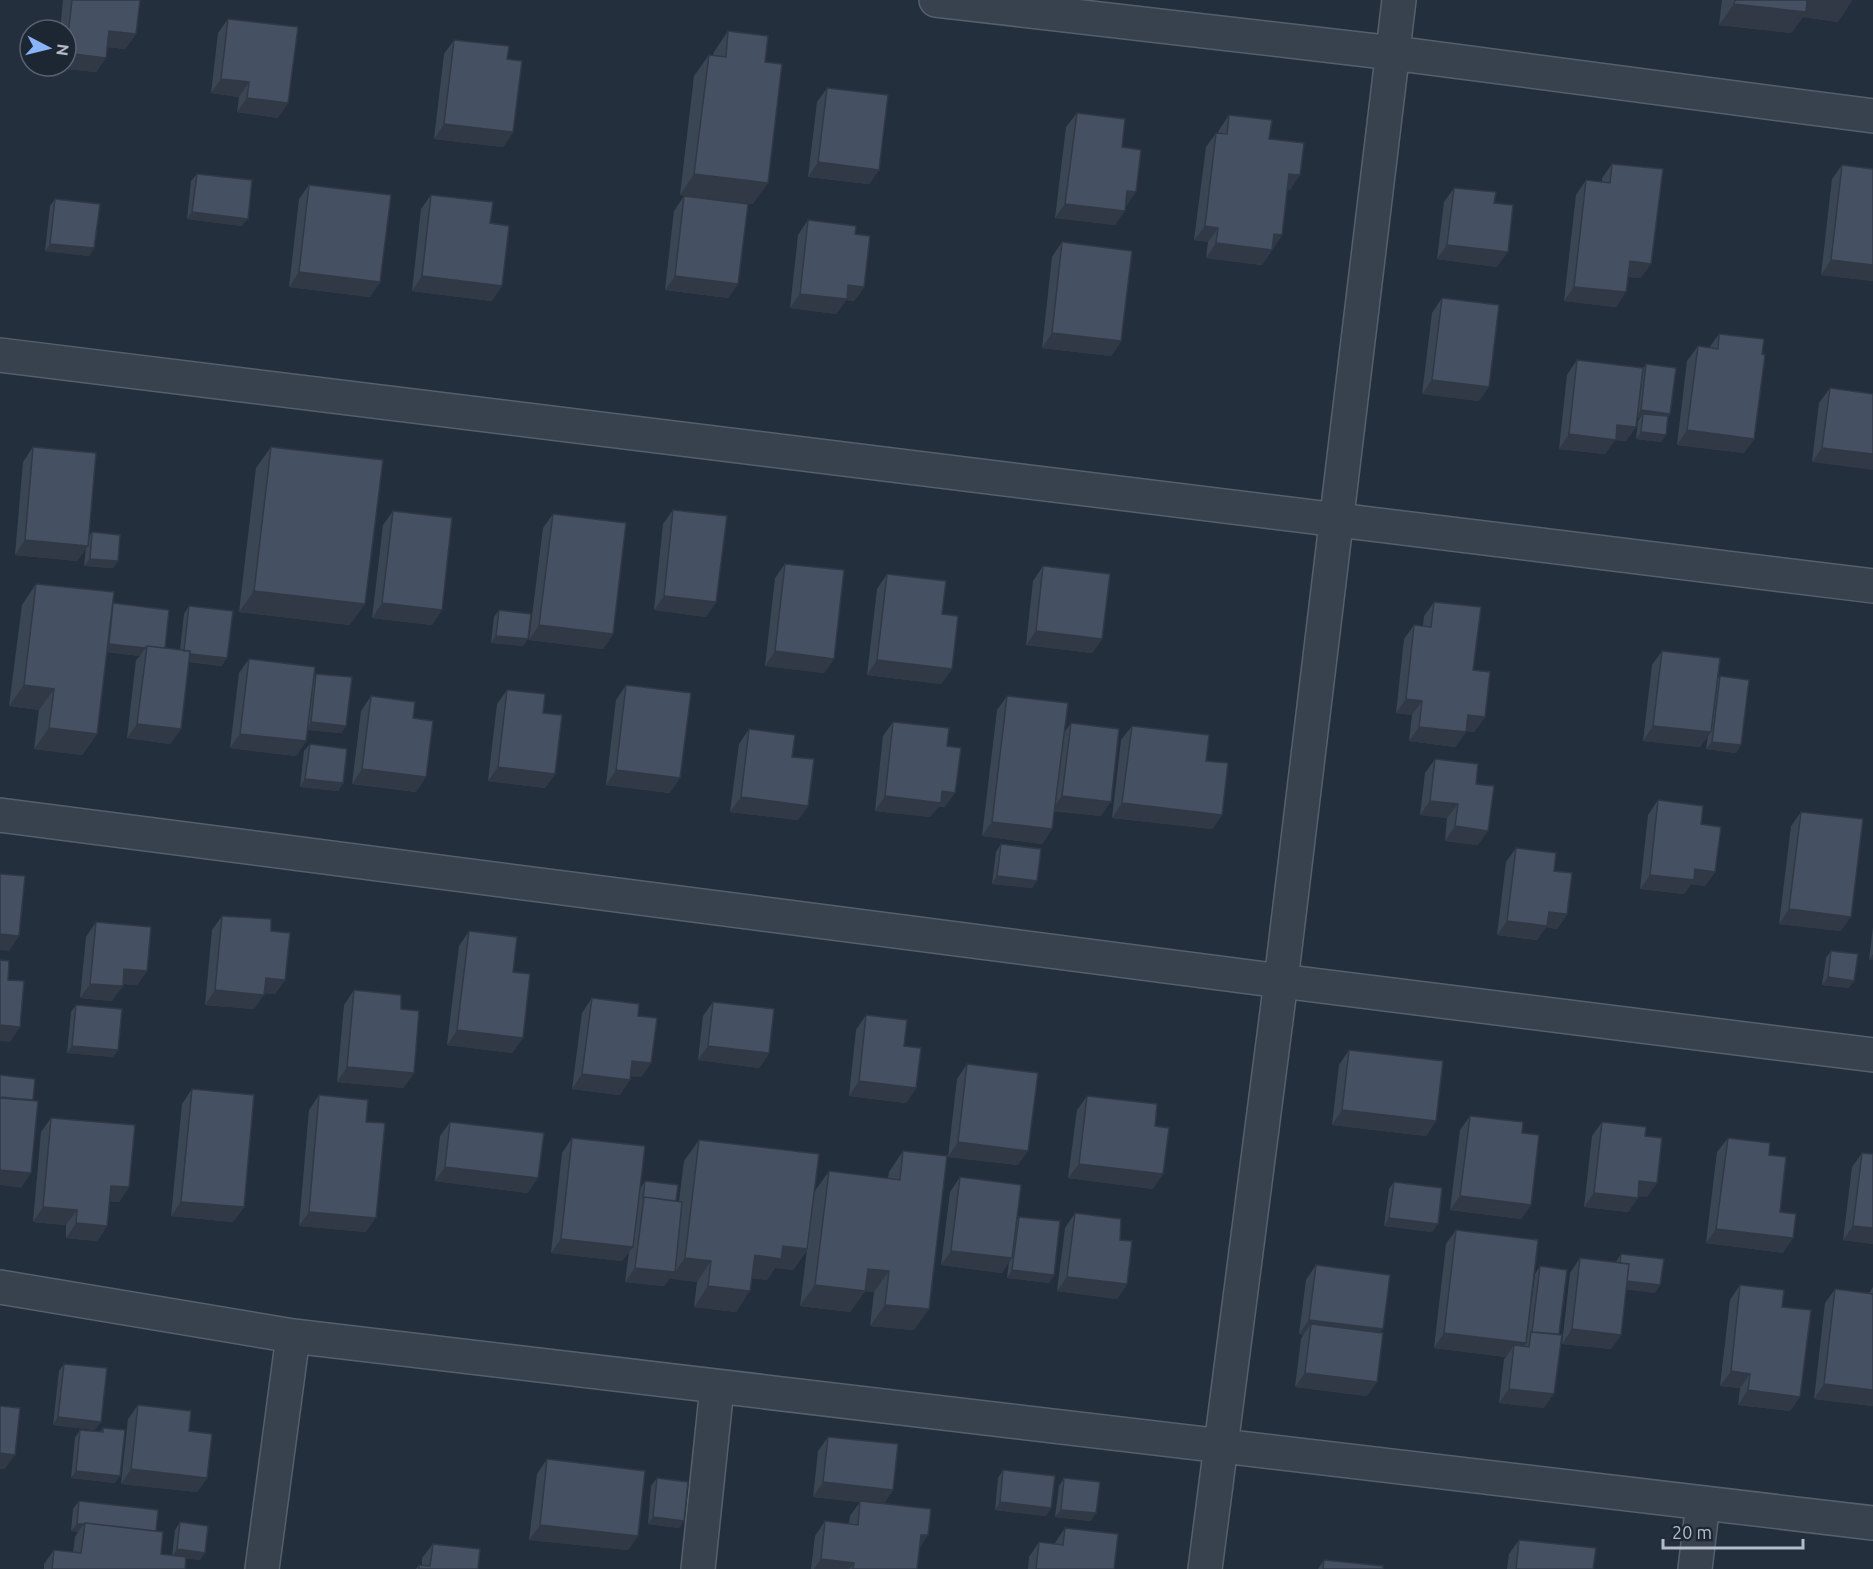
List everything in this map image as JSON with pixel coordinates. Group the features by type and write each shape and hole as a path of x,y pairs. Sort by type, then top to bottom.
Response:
{"street":[{"path":"936,0 1393,53 1873,116"},
{"path":"1205,1569 1281,981 1399,0"},
{"path":"0,355 1338,518 1873,586"},
{"path":"0,815 1281,981 1873,1055"},
{"path":"0,1287 293,1336 1873,1523"},
{"path":"262,1569 293,1336"},
{"path":"698,1569 717,1387"},
{"path":"1695,1569 1703,1503"}],"building":[{"path":"72,0 140,0 136,34 109,31 106,58 78,54 78,18 70,18"},
{"path":"1735,0 1807,0 1806,12 1734,4"},
{"path":"228,19 298,27 288,103 247,98 249,82 221,79"},
{"path":"728,31 768,36 765,62 782,64 768,183 694,174 709,55 726,57"},
{"path":"454,40 509,46 507,59 522,61 513,132 444,124"},
{"path":"827,88 888,95 879,170 818,162"},
{"path":"1077,113 1125,119 1122,147 1141,150 1136,192 1127,191 1125,211 1065,204"},
{"path":"1229,115 1272,120 1269,139 1304,143 1300,175 1289,174 1282,235 1274,234 1272,250 1216,243 1218,228 1205,226 1216,133 1227,134"},
{"path":"1612,164 1663,169 1651,264 1630,261 1626,292 1574,287 1586,180 1610,183"},
{"path":"1842,165 1873,169 1873,265 1831,260"},
{"path":"197,174 252,180 248,219 192,212"},
{"path":"309,185 391,195 380,282 299,272"},
{"path":"1454,188 1496,192 1494,203 1513,205 1508,252 1447,245"},
{"path":"431,195 493,202 490,223 509,226 502,286 422,276"},
{"path":"684,196 748,204 738,284 675,276"},
{"path":"55,199 100,204 94,248 50,244"},
{"path":"808,220 856,226 855,234 870,236 864,287 848,285 847,299 800,294"},
{"path":"1062,242 1132,251 1121,341 1052,333"},
{"path":"1442,298 1499,305 1489,387 1432,380"},
{"path":"1719,334 1764,339 1762,354 1765,355 1754,439 1687,430 1698,346 1718,349"},
{"path":"1577,360 1643,368 1636,427 1617,425 1616,440 1569,434"},
{"path":"1646,364 1676,368 1670,414 1641,410"},
{"path":"1830,388 1873,394 1873,454 1822,448"},
{"path":"1643,414 1668,416 1666,435 1641,432"},
{"path":"33,447 96,453 88,546 25,540"},
{"path":"271,447 383,460 365,604 254,591"},
{"path":"673,510 727,516 716,602 664,596"},
{"path":"393,511 452,518 442,610 382,603"},
{"path":"553,514 626,523 613,634 539,625"},
{"path":"92,532 120,535 118,561 90,559"},
{"path":"785,564 844,570 834,659 775,651"},
{"path":"1043,566 1110,574 1102,639 1036,631"},
{"path":"887,574 946,581 942,614 958,616 952,669 877,660"},
{"path":"36,584 114,592 97,734 49,728 54,689 24,685"},
{"path":"1434,602 1481,607 1473,670 1490,672 1485,717 1468,715 1466,732 1419,727 1422,701 1406,699 1414,625 1431,627"},
{"path":"113,603 169,610 165,648 109,644"},
{"path":"189,606 233,611 227,658 190,654 190,651 184,651"},
{"path":"499,610 531,614 528,639 496,636"},
{"path":"147,646 190,651 181,729 137,724"},
{"path":"1662,651 1720,658 1711,732 1653,726"},
{"path":"249,659 315,667 306,741 240,734"},
{"path":"316,674 352,677 346,726 311,722"},
{"path":"1720,676 1749,680 1741,745 1712,742"},
{"path":"626,685 691,693 680,778 616,770"},
{"path":"507,690 545,694 543,713 562,715 555,774 498,767"},
{"path":"371,696 415,702 413,718 433,721 426,777 362,769"},
{"path":"1007,696 1068,703 1052,829 992,822"},
{"path":"893,722 949,728 947,746 961,748 955,793 942,791 941,803 885,796"},
{"path":"1071,723 1119,729 1111,802 1062,796"},
{"path":"1132,726 1209,735 1206,761 1228,763 1222,815 1122,803"},
{"path":"749,729 795,735 792,757 814,759 808,806 741,797"},
{"path":"310,744 347,749 343,783 305,779"},
{"path":"1435,759 1478,764 1476,784 1494,786 1488,831 1455,826 1458,804 1430,801"},
{"path":"1658,800 1703,806 1701,824 1721,827 1715,872 1695,869 1694,880 1650,875"},
{"path":"1801,812 1863,819 1851,917 1789,909"},
{"path":"1001,844 1041,849 1037,881 997,876"},
{"path":"1516,848 1556,853 1554,871 1572,873 1567,914 1549,912 1547,926 1507,921"},
{"path":"0,874 25,876 19,936 0,934"},
{"path":"222,916 271,919 271,931 290,933 285,980 266,978 264,995 215,990"},
{"path":"96,922 151,927 147,971 124,969 123,986 90,984"},
{"path":"469,931 517,937 513,972 530,974 523,1038 457,1030"},
{"path":"1831,951 1858,954 1854,981 1828,977"},
{"path":"0,960 9,961 8,980 24,981 20,1027 0,1025"},
{"path":"354,990 401,995 401,1009 419,1011 414,1073 347,1067"},
{"path":"592,998 639,1004 638,1016 657,1018 651,1063 632,1061 630,1080 582,1074"},
{"path":"713,1002 774,1009 769,1053 708,1046"},
{"path":"76,1005 122,1009 118,1050 72,1046"},
{"path":"866,1015 907,1020 904,1046 921,1048 916,1088 859,1081"},
{"path":"1349,1050 1443,1061 1436,1121 1342,1110"},
{"path":"967,1064 1038,1073 1028,1151 958,1142"},
{"path":"0,1075 35,1079 33,1100 0,1097"},
{"path":"192,1089 254,1095 244,1207 181,1202"},
{"path":"319,1095 368,1100 366,1122 385,1123 376,1218 309,1212"},
{"path":"1087,1096 1157,1104 1155,1126 1169,1128 1163,1174 1079,1164"},
{"path":"0,1098 38,1101 31,1173 0,1170"},
{"path":"1470,1116 1523,1122 1522,1133 1539,1135 1531,1205 1460,1196"},
{"path":"51,1118 135,1125 129,1187 111,1186 107,1226 76,1223 77,1210 43,1207"},
{"path":"450,1122 544,1133 538,1178 445,1167"},
{"path":"1602,1122 1646,1127 1645,1136 1662,1138 1657,1183 1639,1181 1638,1198 1594,1193"},
{"path":"572,1138 645,1146 633,1247 561,1239"},
{"path":"1728,1138 1770,1143 1769,1155 1786,1157 1780,1212 1796,1214 1793,1238 1716,1229"},
{"path":"699,1140 819,1154 807,1249 783,1246 781,1259 755,1255 750,1291 708,1286 711,1261 685,1258"},
{"path":"903,1151 947,1156 929,1309 885,1305 889,1271 868,1269 865,1291 815,1285 829,1171 900,1180"},
{"path":"1862,1153 1873,1154 1873,1228 1853,1226"},
{"path":"960,1177 1021,1185 1012,1258 951,1251"},
{"path":"645,1181 678,1185 676,1201 644,1197 643,1199"},
{"path":"1394,1182 1442,1188 1438,1224 1389,1218"},
{"path":"644,1197 682,1202 675,1272 635,1268"},
{"path":"1075,1213 1121,1219 1120,1240 1132,1241 1127,1284 1067,1277"},
{"path":"1019,1217 1060,1221 1054,1275 1012,1270"},
{"path":"1456,1230 1538,1240 1526,1343 1444,1333"},
{"path":"1621,1254 1664,1259 1660,1285 1627,1281 1629,1264 1620,1263"},
{"path":"1580,1258 1629,1264 1621,1335 1572,1329"},
{"path":"1316,1265 1390,1275 1383,1329 1309,1320"},
{"path":"1540,1266 1567,1270 1559,1334 1532,1332"},
{"path":"1740,1285 1784,1290 1782,1307 1811,1310 1800,1397 1748,1390 1750,1374 1731,1371"},
{"path":"1835,1289 1873,1294 1873,1390 1824,1384"},
{"path":"1311,1324 1383,1333 1377,1382 1305,1373"},
{"path":"1531,1332 1562,1335 1554,1394 1509,1389 1514,1345 1529,1347"},
{"path":"64,1364 107,1368 101,1422 58,1417"},
{"path":"138,1405 191,1411 189,1431 212,1434 207,1478 131,1469"},
{"path":"0,1406 20,1408 15,1455 0,1453"},
{"path":"103,1428 125,1430 120,1476 76,1471 80,1430 103,1432"},
{"path":"828,1437 898,1444 893,1490 823,1482"},
{"path":"547,1459 645,1471 638,1536 540,1525"},
{"path":"1003,1470 1055,1476 1051,1508 1000,1502"},
{"path":"657,1478 688,1482 684,1521 653,1517"},
{"path":"1064,1478 1100,1482 1096,1513 1061,1510"},
{"path":"79,1501 158,1510 156,1531 77,1524"},
{"path":"860,1501 931,1509 928,1535 921,1535 917,1569 853,1569 854,1563 821,1559 825,1521 858,1525"},
{"path":"180,1522 208,1526 205,1553 177,1549"},
{"path":"85,1523 163,1532 161,1554 186,1557 185,1569 52,1569 54,1550 81,1553"},
{"path":"1065,1528 1118,1534 1114,1569 1036,1569 1039,1542 1063,1545"},
{"path":"1519,1540 1596,1548 1593,1569 1516,1569"},
{"path":"433,1544 480,1549 478,1569 419,1569 419,1565 430,1566"},
{"path":"1324,1560 1383,1566 1383,1569 1323,1569"}]}
